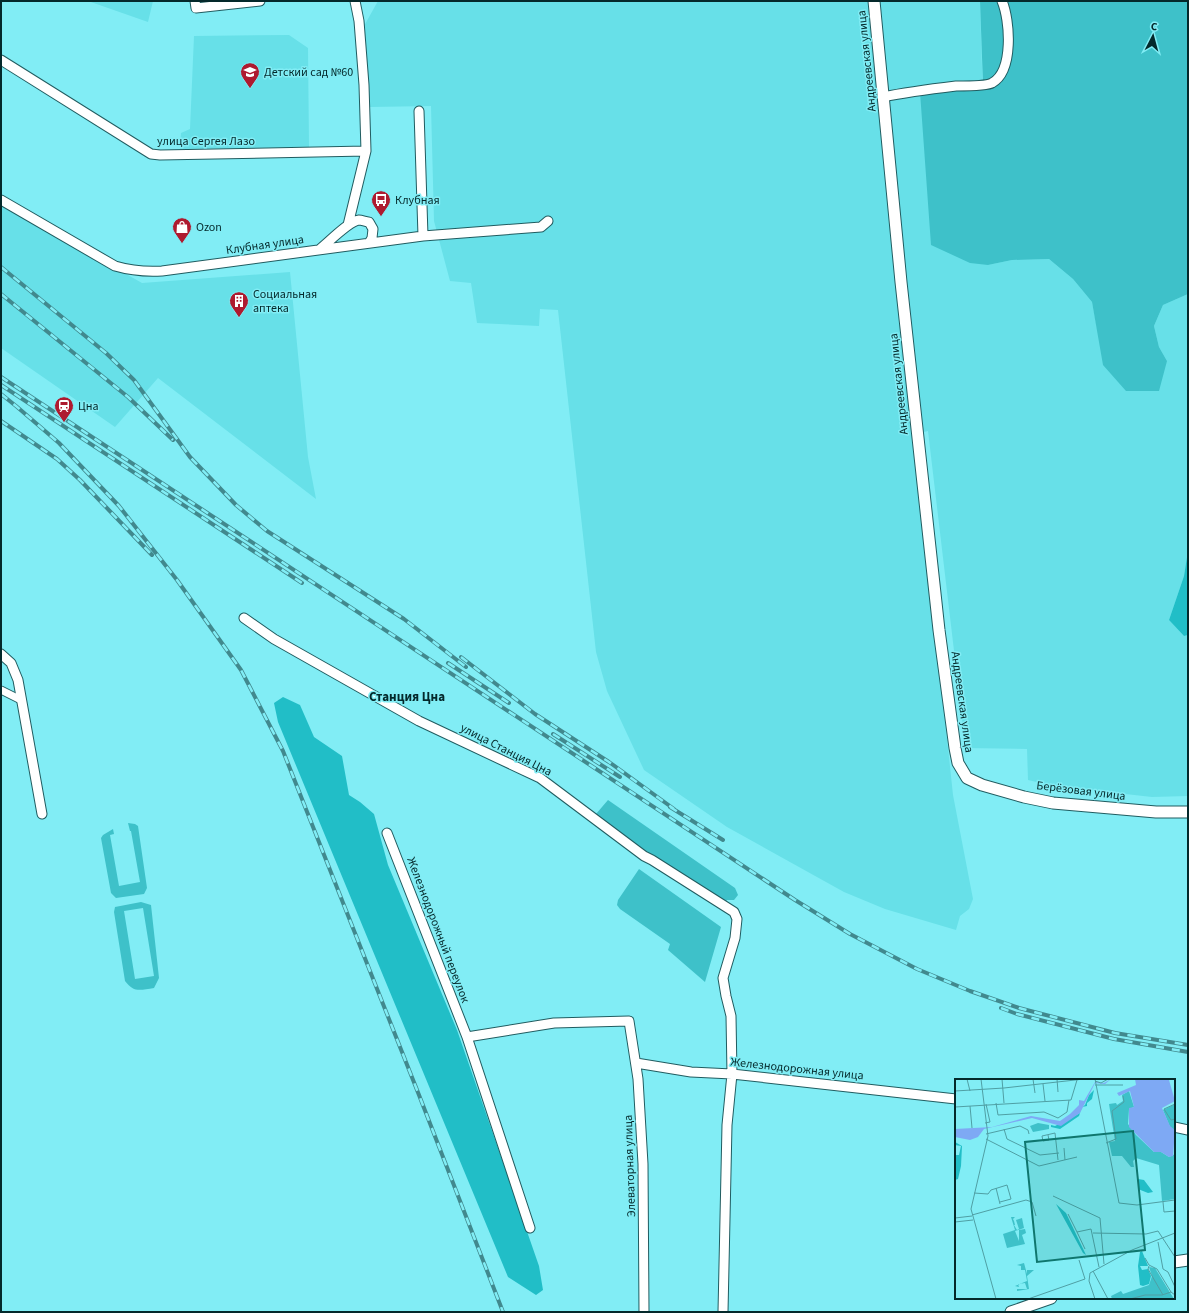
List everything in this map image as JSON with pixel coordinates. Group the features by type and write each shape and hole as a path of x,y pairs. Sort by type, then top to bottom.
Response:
{"street":[{"path":"196,5 260,1"},
{"path":"348,225 366,150 364,85 359,21 355,1"},
{"name":"Андреевская улица","path":"874,1 902,290 939,630 954,748 958,763"},
{"path":"883,97 918,90 991,84 1003,72 1009,45 1006,10 1002,1"},
{"name":"улица Сергея Лазо","path":"1,60 151,154 366,150"},
{"path":"419,110 423,236"},
{"name":"Клубная улица","path":"1,200 115,266 130,270 162,271 423,236 541,227 548,221"},
{"path":"319,250 348,225 359,220 369,222 373,229 372,238 369,243"},
{"name":"улица Станция Цна","path":"244,618 274,639 419,721 540,778 644,856 734,912 737,919 735,938 723,978 731,1016 732,1074"},
{"path":"1,654 11,663 18,680 42,814"},
{"path":"1,690 22,700"},
{"name":"Берёзовая улица","path":"958,763 967,778 982,785 1024,797 1053,803 1156,812 1188,812"},
{"name":"Железнодорожный переулок","path":"387,833 467,1037 530,1228"},
{"name":"Элеваторная улица","path":"467,1037 554,1023 629,1021 636,1064 643,1164 644,1312"},
{"name":"Железнодорожная улица","path":"636,1064 691,1072 732,1074 955,1099"},
{"path":"722,1312 727,1125 732,1074"},
{"path":"1175,1127 1188,1130"},
{"path":"1175,1262 1188,1260"},
{"path":"1011,1312 1048,1299"}],"shaded area":[{"path":"88,1 153,1 148,22"},
{"path":"378,1 980,1 988,265 1012,260 1049,259 1073,279 1092,302 1097,328 1167,361 1159,347 1154,326 1163,305 1188,294 1188,551 1184,576 1169,620 1184,636 1188,635 1188,796 1152,797 1054,786 1028,780 1027,749 963,748 964,735 928,431 915,434 953,795 973,899 969,909 960,916 956,930 885,909 844,892 727,827 644,770 607,691 596,652 558,310 540,309 539,326 477,323 471,283 450,281 434,221 431,106 370,107 364,26"},
{"path":"980,1 1188,1 1188,294 1163,305 1154,326 1159,347 1167,361 1159,391 1126,391 1103,365 1092,302 1073,279 1049,259 1012,260 988,265 970,263 931,245 920,92 983,85"},
{"name":"Детский сад №60","path":"289,35 308,48 309,147 180,149 181,133 190,129 194,36"},
{"path":"1,203 142,283 290,272 308,457 316,499 158,378 115,427 1,348"},
{"path":"1188,551 1188,635 1184,636 1169,620 1184,576"},
{"path":"283,697 300,705 314,737 342,756 349,795 374,814 388,865 457,1030 539,1266 543,1290 536,1295 508,1277 278,722 274,703"},
{"path":"608,800 735,888 738,895 734,900 727,900 725,903 647,855 596,814"},
{"path":"128,823 138,826 147,888 144,894 116,898 111,893 101,838 113,829 114,834 110,835 119,886 140,882 131,831"},
{"path":"639,869 721,927 705,982 668,950 670,944 620,909 617,905 618,900"},
{"path":"141,902 151,905 159,978 154,988 138,990 128,985 125,981 114,912 115,907","holes":["143,908 154,976 135,979 124,911"]}],"railway":[{"path":"1,267 106,353 134,380 190,457 236,505 267,531 404,619 466,667"},
{"path":"1,294 128,397 173,440"},
{"path":"1,377 795,900 850,934 917,969 970,991 1019,1008 1115,1033 1188,1045"},
{"path":"1,385 302,583"},
{"path":"1,394 59,443 119,506 177,580 241,670 283,751 503,1312"},
{"path":"1,421 57,459 80,480 152,555"},
{"path":"461,657 535,714 609,762 674,809"},
{"path":"448,663 509,703"},
{"path":"553,734 620,777"},
{"path":"670,807 723,840"},
{"path":"1001,1008 1017,1014 1114,1039 1188,1052"}],"place":[{"name":"Детский сад №60","path":"250,89"},
{"name":"Клубная","path":"381,217"},
{"name":"Ozon","path":"182,244"},
{"name":"Социальная аптека","path":"239,318"},
{"name":"Цна","path":"64,423"}],"district":[{"name":"Станция Цна","path":"407,697"}]}
